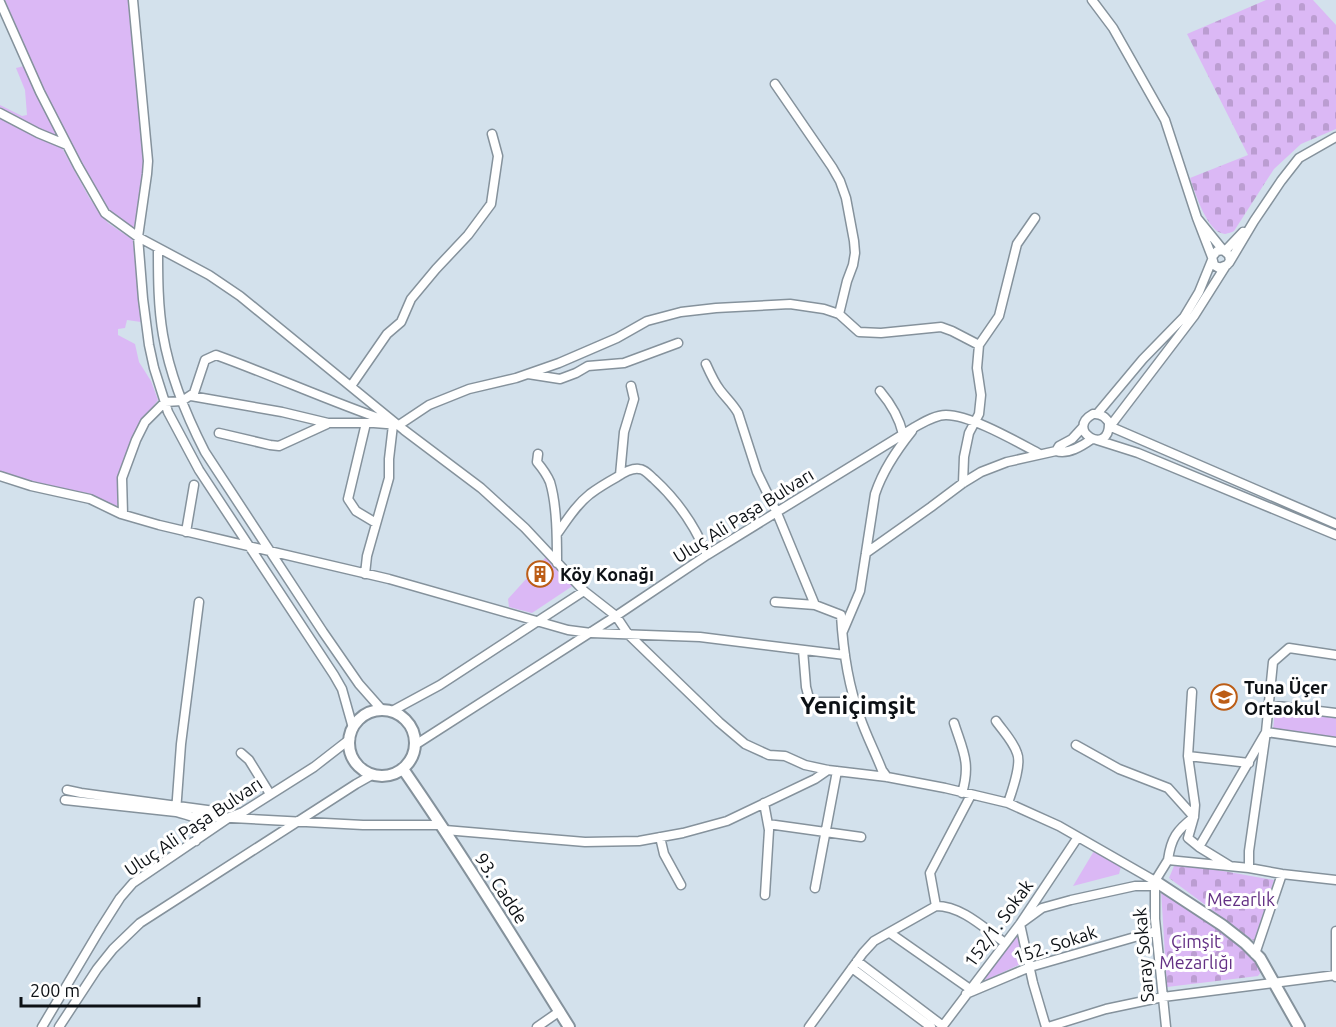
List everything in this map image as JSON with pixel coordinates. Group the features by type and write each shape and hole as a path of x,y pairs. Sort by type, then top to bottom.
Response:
{"main road":[{"name":"Uluç Ali Paşa Bulvarı","path":"351,733 363,716 372,711 387,711"},
{"path":"387,711 402,716 410,724 415,746"},
{"path":"351,733 352,758 363,770 372,775 388,776 403,769"},
{"name":"Uluç Ali Paşa Bulvarı","path":"403,769 410,761 415,746"},
{"name":"93. Cadde","path":"403,769 569,1027"},
{"path":"1155,884 1222,925 1245,943 1260,958 1299,1027"}],"street":[{"path":"133,0 148,154 138,237 143,299 159,385 180,437 199,470 342,689 351,733"},
{"path":"1092,0 1113,28 1166,120 1212,258 1216,267 1227,265"},
{"path":"0,2 40,92 105,213 138,237 208,275 240,296 396,425 482,488 525,528 584,591 616,616 628,634 745,744 769,755 784,756 805,765 887,777 1008,803 1059,826 1155,884"},
{"path":"775,84 832,166 846,198 855,253 839,314"},
{"path":"0,113 67,145"},
{"path":"351,386 387,334 402,322 411,299 468,235 491,204 498,156 492,134"},
{"path":"866,553 981,472 1007,462 1040,454 1056,451 1061,453 1107,435 1110,425 1194,316 1281,181 1299,158 1336,137"},
{"path":"963,483 964,457 969,433 979,414 981,395 977,368 979,345 999,316 1017,244 1035,218"},
{"path":"1197,218 1229,255 1227,265"},
{"path":"1097,414 1143,359 1184,317 1217,251 1224,251 1254,220"},
{"path":"158,248 158,298 163,335 188,418 205,452 358,684 387,711"},
{"path":"191,396 282,412 328,423 396,425 429,405 469,389 528,374 559,363 617,338 646,321 681,312 716,308 790,304 824,309 839,314 859,332 881,333 941,327 979,345"},
{"path":"528,374 560,379 588,366 624,363 678,343"},
{"path":"123,514 122,478 145,422 165,402 182,401 191,396 205,360 216,355 396,425"},
{"path":"706,364 738,413 757,472 777,513 815,605"},
{"path":"620,476 624,432 634,399 631,386"},
{"path":"880,390 896,413 903,434"},
{"path":"1056,451 1059,446 1072,438 1086,419 1097,414 1105,417 1110,425 1336,524"},
{"name":"Uluç Ali Paşa Bulvarı","path":"415,746 591,633 706,555 929,419 945,415 975,422 1040,454"},
{"path":"219,433 279,446 328,423"},
{"path":"366,423 348,500 356,511 376,523"},
{"path":"365,574 367,556 389,478 388,459 396,425"},
{"path":"1083,426 1086,434 1094,440 1138,453 1336,535"},
{"path":"842,634 860,591 875,494 880,479 891,459 915,427"},
{"path":"538,454 537,462 550,482 557,534 557,563"},
{"path":"557,534 574,510 590,494 634,468 639,468 664,487 688,519 706,555"},
{"path":"0,477 90,499 123,514 186,532 409,584 568,630 700,637 845,655"},
{"path":"186,532 194,485"},
{"name":"Uluç Ali Paşa Bulvarı","path":"387,711 440,685 584,591"},
{"path":"176,809 199,602"},
{"path":"775,602 815,605 841,615 849,682 860,718 887,777"},
{"path":"1249,868 1249,851 1266,732 1273,662 1289,648 1336,655"},
{"path":"803,650 806,687 810,702 855,702"},
{"path":"1192,692 1188,756 1195,805 1188,838 1230,866"},
{"path":"1269,705 1336,713"},
{"path":"996,721 1018,755 1015,783 1008,803"},
{"path":"936,906 930,873 967,794 966,761 954,723"},
{"path":"1266,732 1336,742"},
{"path":"1199,847 1266,732"},
{"name":"Uluç Ali Paşa Bulvarı","path":"42,1027 120,898 133,883 230,817 243,812 314,766 351,733"},
{"path":"1076,745 1119,769 1168,788 1194,816"},
{"path":"242,753 249,760 270,794"},
{"path":"1188,756 1249,763"},
{"path":"68,790 176,809 194,816 443,828 585,842 639,841 727,821 832,770"},
{"path":"815,888 825,832 832,770"},
{"path":"59,1027 97,969 140,922 372,775"},
{"path":"65,800 243,812"},
{"path":"764,803 769,830 765,895"},
{"path":"194,816 198,819 201,830 196,841"},
{"path":"1155,884 1168,860 1170,848 1179,829 1194,816"},
{"path":"768,824 861,837"},
{"path":"660,837 664,854 681,885"},
{"name":"152/1. Sokak","path":"945,1025 968,991 1020,924 1078,837"},
{"path":"1168,860 1336,880"},
{"path":"1255,954 1282,874"},
{"path":"1155,884 1135,886 1042,908 1020,924 1047,1027 1106,1009 1163,997 1336,976 1336,931"},
{"name":"Saray Sokak","path":"1155,884 1155,919 1166,1027"},
{"path":"809,1027 874,941 936,906 959,910 1005,943"},
{"name":"152. Sokak","path":"968,991 1030,967 1156,931"},
{"path":"890,933 968,991"},
{"path":"855,964 945,1025"},
{"path":"855,964 931,1027"},
{"path":"537,1027 560,1011"}],"green space":[{"path":"5,0 128,0 144,163 136,230 114,215 102,201 33,68"},
{"path":"1266,0 1313,0 1336,25 1336,129 1301,144 1274,169 1234,231 1225,234 1219,232 1207,220 1190,178 1248,155 1187,34"},
{"path":"24,66 57,137 55,138 0,110 0,105 22,116 27,115 25,90 16,68"},
{"path":"0,115 61,146 90,199 108,223 133,240 141,322 127,320 125,328 118,329 118,335 135,344 139,362 151,381 158,400 137,433 118,508 88,493 31,484 0,473"},
{"path":"546,557 574,585 532,613 509,607 508,599"},
{"path":"1275,710 1336,718 1336,738 1273,730"},
{"path":"1094,851 1121,866 1119,874 1073,886"},
{"name":"Mezarlık","path":"1174,866 1195,866 1274,880 1254,941 1169,878"},
{"name":"Çimşit Mezarlığı","path":"1161,890 1241,944 1253,957 1261,972 1258,976 1167,987"},
{"path":"1018,937 1025,962 986,980 984,978 1014,938"}],"place":[{"name":"Köy Konağı","path":"540,574"},
{"name":"Tuna Üçer Ortaokul","path":"1224,697"}],"district":[{"name":"Yeniçimşit","path":"858,705"}]}
